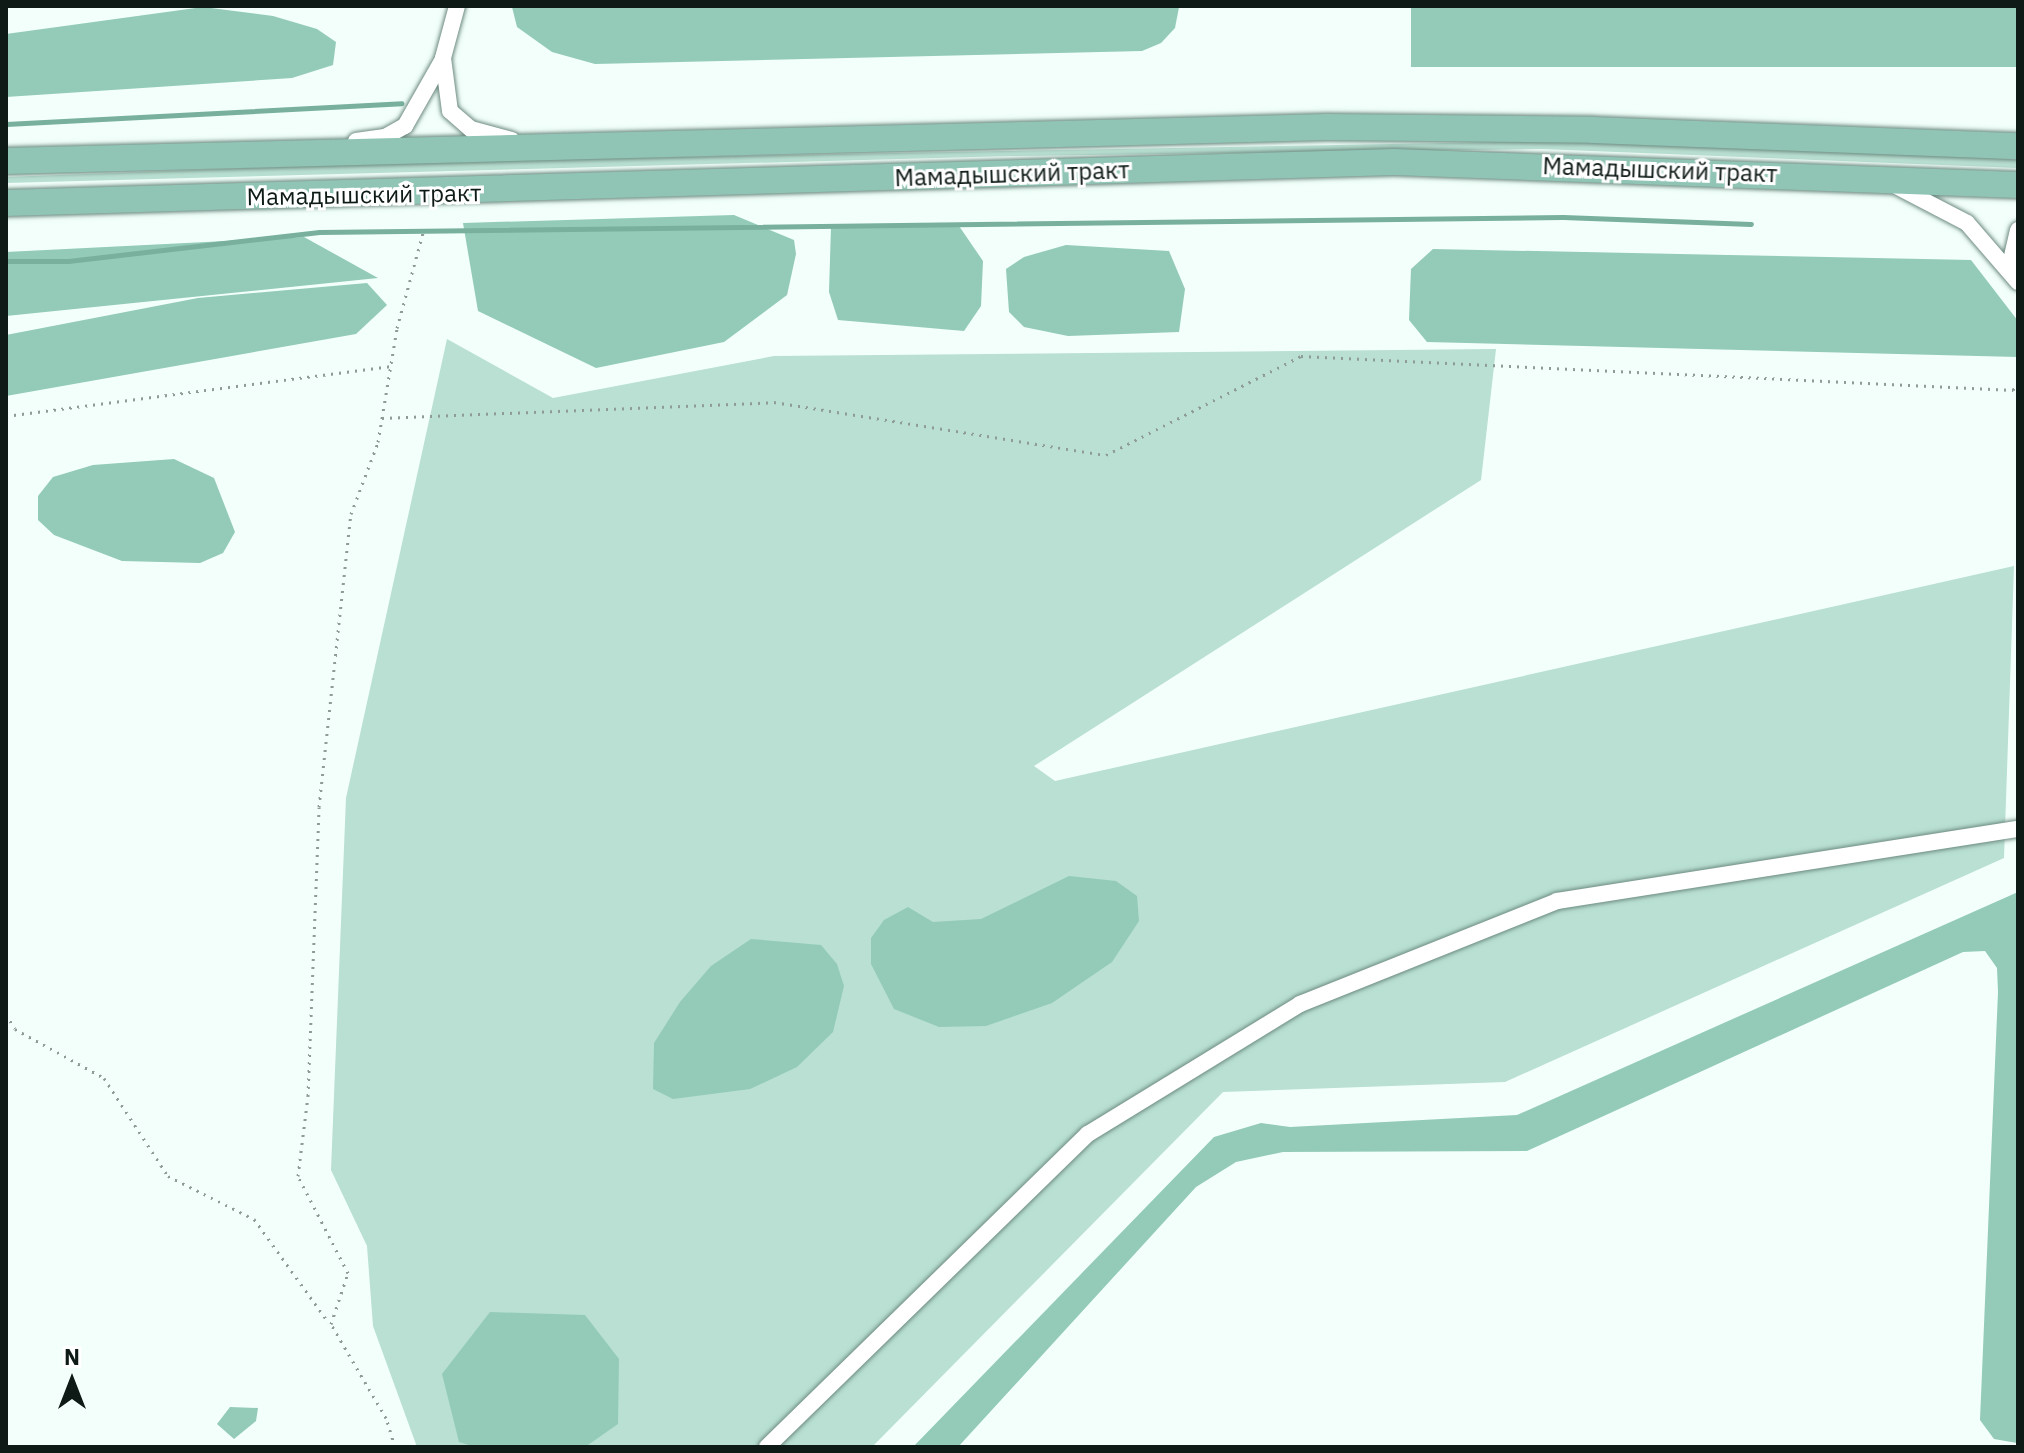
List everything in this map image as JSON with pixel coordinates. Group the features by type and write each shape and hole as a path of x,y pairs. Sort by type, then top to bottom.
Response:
{"main road":[{"name":"Мамадышский тракт","path":"6,161 1327,127 1593,130 2011,144"},
{"name":"Мамадышский тракт","path":"6,203 1394,162 2018,185"}],"street":[{"path":"307,154 385,137 405,126 443,58 457,6"},
{"path":"443,58 446,102 459,122 541,147"},
{"path":"1877,178 1958,217 2014,275"},
{"path":"2014,275 2018,230"},
{"path":"767,1447 1088,1134 1300,1004 1557,901 2018,829"}],"path":[{"path":"331,1324 348,1273 298,1176 308,1096 319,807 351,514 382,418 390,366 423,233"},
{"path":"382,418 774,402 1106,455 1301,356 2013,390 2018,382"},
{"path":"6,416 390,366"},
{"path":"6,1014 15,1029 104,1078 168,1176 254,1219 331,1324 386,1418 395,1447"}],"green space":[{"path":"1411,6 2018,6 2018,67 1411,67"},
{"path":"203,7 273,16 317,29 336,42 333,65 292,78 6,97 6,34"},
{"path":"512,7 1179,7 1175,28 1161,43 1142,51 595,64 552,52 517,27"},
{"path":"1549,141 1940,154 2018,160 2018,168 1542,149 1009,156 6,183 6,177 415,162"},
{"path":"734,215 794,240 796,254 787,295 724,342 596,368 478,311 463,223"},
{"path":"959,226 983,261 981,306 964,331 838,320 829,292 831,227"},
{"path":"304,237 378,278 6,316 6,252"},
{"path":"1066,245 1169,251 1185,289 1179,332 1068,336 1024,327 1009,312 1006,269 1024,257"},
{"path":"1433,249 1971,260 2018,321 2018,357 1427,342 1409,320 1411,269"},
{"path":"367,283 387,305 356,334 6,396 6,335 198,298"},
{"path":"447,339 553,398 774,356 1496,349 1481,480 1034,766 1055,781 2014,566 2004,858 1505,1082 1223,1092 872,1447 417,1447 373,1326 367,1246 331,1170 346,798"},
{"path":"174,459 214,478 235,532 223,553 200,563 122,561 54,535 38,520 38,496 53,477 93,465"},
{"path":"1069,876 1116,881 1137,896 1139,921 1112,962 1052,1003 986,1026 939,1027 894,1009 871,964 871,938 884,920 908,907 933,922 981,919"},
{"path":"2018,892 2017,1443 1994,1439 1980,1420 1998,992 1997,968 1985,951 1963,952 1527,1151 1283,1152 1236,1162 1196,1187 958,1447 913,1447 1214,1137 1261,1123 1290,1127 1517,1115"},
{"path":"751,939 821,945 837,964 844,986 833,1032 797,1067 750,1089 673,1099 653,1089 654,1043 680,1002 711,966"},
{"path":"490,1312 585,1315 619,1359 618,1424 585,1447 475,1447 459,1442 442,1374"},
{"path":"230,1407 258,1408 256,1421 234,1439 217,1424"}],"waterway":[{"path":"6,124 401,103"},
{"path":"6,261 68,261 319,232 1563,217 1751,224"}]}
